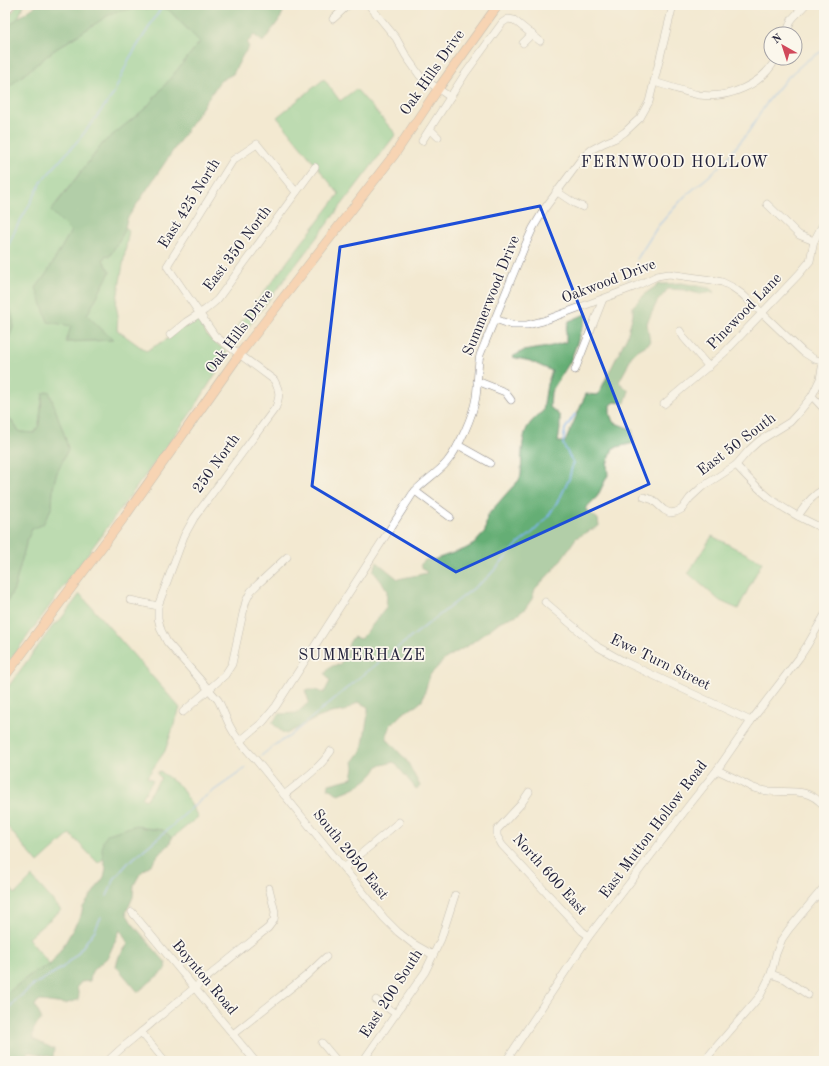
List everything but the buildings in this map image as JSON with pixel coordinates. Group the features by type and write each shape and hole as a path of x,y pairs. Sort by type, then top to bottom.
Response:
{"main road":[{"name":"Oak Hills Drive","path":"5,676 125,516 239,355 394,155 438,89 498,5"}],"street":[{"path":"5,13 11,5"},
{"path":"333,18 348,5"},
{"path":"368,5 396,38 420,76 450,97"},
{"name":"Summerwood Drive","path":"240,741 263,722 276,706 408,501 415,491 447,462 458,445 469,422 475,400 480,354 533,228 556,191 586,154 604,142 616,138 625,132 640,118 649,102 672,5"},
{"path":"789,26 792,19 805,5"},
{"path":"422,141 465,74 502,23 508,19 514,20 540,41"},
{"path":"524,43 532,34"},
{"path":"654,82 699,95 717,96 734,92 752,84 771,66"},
{"path":"430,129 438,137"},
{"name":"East 425 North","path":"200,314 168,266 233,160 257,144 296,192"},
{"name":"East 350 North","path":"170,335 217,300 315,167"},
{"path":"556,191 583,207"},
{"path":"767,204 799,235 814,241"},
{"name":"Pinewood Lane","path":"664,404 724,353 799,274 810,261 814,241 824,222"},
{"name":"Oakwood Drive","path":"495,319 512,325 527,325 543,321 634,288 657,276 669,274 722,282 732,287 742,294 803,352 814,359 824,362"},
{"path":"575,370 602,299"},
{"path":"200,314 215,336 239,355"},
{"path":"680,331 684,338 709,367"},
{"name":"250 North","path":"158,606 184,536 194,518 276,407 280,398 278,387 274,380 239,355"},
{"name":"East 50 South","path":"644,497 653,500 664,510 670,513 682,509 690,498 702,487 736,465 759,441 790,422 812,396 820,379 824,362"},
{"path":"477,381 505,392 511,400"},
{"path":"812,396 824,409"},
{"path":"458,445 490,463"},
{"path":"736,465 770,499 798,516 824,528"},
{"path":"798,516 812,498 824,490"},
{"path":"415,491 450,517"},
{"path":"184,712 226,675 232,664 246,601 251,591 287,557"},
{"path":"130,600 158,606"},
{"name":"Ewe Turn Street","path":"545,602 598,647 622,661 751,721"},
{"name":"South 2050 East","path":"158,606 158,618 161,630 167,642 218,700 230,726 240,741 384,918 412,943 433,955"},
{"name":"East Mutton Hollow Road","path":"506,1061 589,936 717,770 751,721 799,658 824,616"},
{"path":"284,795 313,772 331,751"},
{"path":"717,770 756,789 773,792 794,791 808,793 824,806"},
{"name":"North 600 East","path":"529,792 521,804 497,830 497,836 502,845 582,931 589,936"},
{"path":"344,868 399,822"},
{"path":"704,1061 760,996 771,974 776,954 782,939 789,928 824,887"},
{"path":"108,1061 122,1047 268,928 274,920 275,912 269,888"},
{"name":"East 200 South","path":"363,1061 425,972 441,939 455,895"},
{"name":"Boynton Road","path":"132,912 255,1061"},
{"path":"233,1034 306,976 326,957"},
{"path":"771,974 785,979 808,995"},
{"path":"376,1000 396,1014"},
{"path":"142,1032 165,1061"},
{"path":"322,1043 337,1061"}],"highlighted area":[{"path":"540,206 649,484 456,572 312,486 340,247"}],"green space":[{"path":"18,5 24,5 18,18 5,30 5,21"},
{"path":"37,5 286,5 280,19 263,42 254,35 247,43 249,47 233,74 220,81 127,219 124,232 109,257 106,255 103,260 110,272 87,315 113,340 66,342 71,326 48,322 36,288 47,273 71,231 51,211 104,142 146,108 200,42 168,9 130,9 112,13 53,51 5,90 5,30 18,18"},
{"path":"130,9 168,9 200,42 146,108 104,142 51,210 71,231 47,273 36,288 72,326 66,342 112,340 87,315 110,272 103,260 106,255 109,257 124,232 125,227 129,230 116,305 118,315 117,330 146,351 195,321 199,322 208,337 226,351 226,357 193,410 5,667 5,606 14,589 27,540 32,529 43,524 52,507 53,488 56,475 68,449 49,392 43,393 39,425 34,433 20,432 5,411 10,395 5,381 6,346 14,325 9,308 5,312 5,90 53,51 112,13"},
{"path":"324,79 340,101 356,89 396,134 239,339 228,339 339,194 277,117"},
{"path":"682,283 709,288 714,292 700,294 684,290 668,289 657,302 647,323 650,343 638,350 631,357 619,382 629,391 625,403 614,402 610,405 610,414 613,422 633,430 634,443 613,448 607,464 608,475 597,497 585,509 598,519 599,526 576,538 556,567 535,589 532,599 525,609 517,615 501,621 469,645 445,659 430,675 422,701 403,713 390,726 387,733 387,739 407,761 420,786 416,789 394,762 378,766 371,776 350,790 338,794 328,788 329,784 352,778 354,767 353,762 362,750 368,707 358,702 345,711 331,713 315,719 286,734 272,723 279,714 297,713 309,702 305,690 316,690 324,693 330,681 325,674 327,671 331,667 340,664 353,637 361,639 386,608 387,591 373,571 377,562 398,579 427,573 420,565 425,560 433,560 465,549 474,544 485,532 487,516 519,480 521,475 525,433 530,423 543,411 547,384 552,371 530,361 512,357 523,351 548,347 566,342 566,330 569,321 588,313 570,362 551,392 550,407 560,416 558,442 565,442 586,394 598,395 627,336 633,314 633,306 646,293 659,284"},
{"path":"10,308 13,327 6,348 5,370 5,312"},
{"path":"5,381 10,395 5,411"},
{"path":"49,391 68,449 56,475 53,488 52,507 43,524 32,529 27,540 14,589 5,606 5,411 20,432 34,433 39,425 43,393"},
{"path":"712,536 762,562 738,609 720,601 688,573"},
{"path":"80,594 180,708 165,751 147,777 153,780 142,798 146,800 161,778 157,773 160,771 181,787 198,817 172,838 163,830 144,828 98,863 70,834 38,863 5,824 5,691 55,623 57,624"},
{"path":"136,825 144,828 163,830 172,838 169,845 159,854 152,864 140,874 134,885 133,897 126,913 132,923 166,963 167,968 138,992 116,966 119,956 128,944 120,930 108,957 92,971 90,981 81,982 77,987 79,996 78,1000 65,1004 41,1001 37,1002 35,1006 41,1020 34,1028 33,1039 54,1049 53,1057 29,1052 18,1061 5,1061 5,995 34,972 50,965 81,915 83,907 104,877 106,868 102,851 103,841 108,834"},
{"path":"32,877 61,910 28,938 50,965 34,972 5,995 5,882 15,894"}],"waterway":[{"path":"5,253 17,226 42,181 81,137 113,95 129,59 163,5"},
{"path":"637,259 658,226 685,196 725,161 749,131 768,101 787,78 806,61 824,50"},
{"path":"261,756 276,744 290,736 359,678 488,577 519,543 531,534 547,518 561,496 569,479 573,463 563,444 565,429 575,414"},
{"path":"107,896 115,878 128,863 199,801 246,768"},
{"path":"5,1013 15,1001 32,986 62,968 77,954 95,930 101,917"}],"district":[{"name":"FERNWOOD HOLLOW","path":"675,163"},
{"name":"SUMMERHAZE","path":"362,656"}]}
